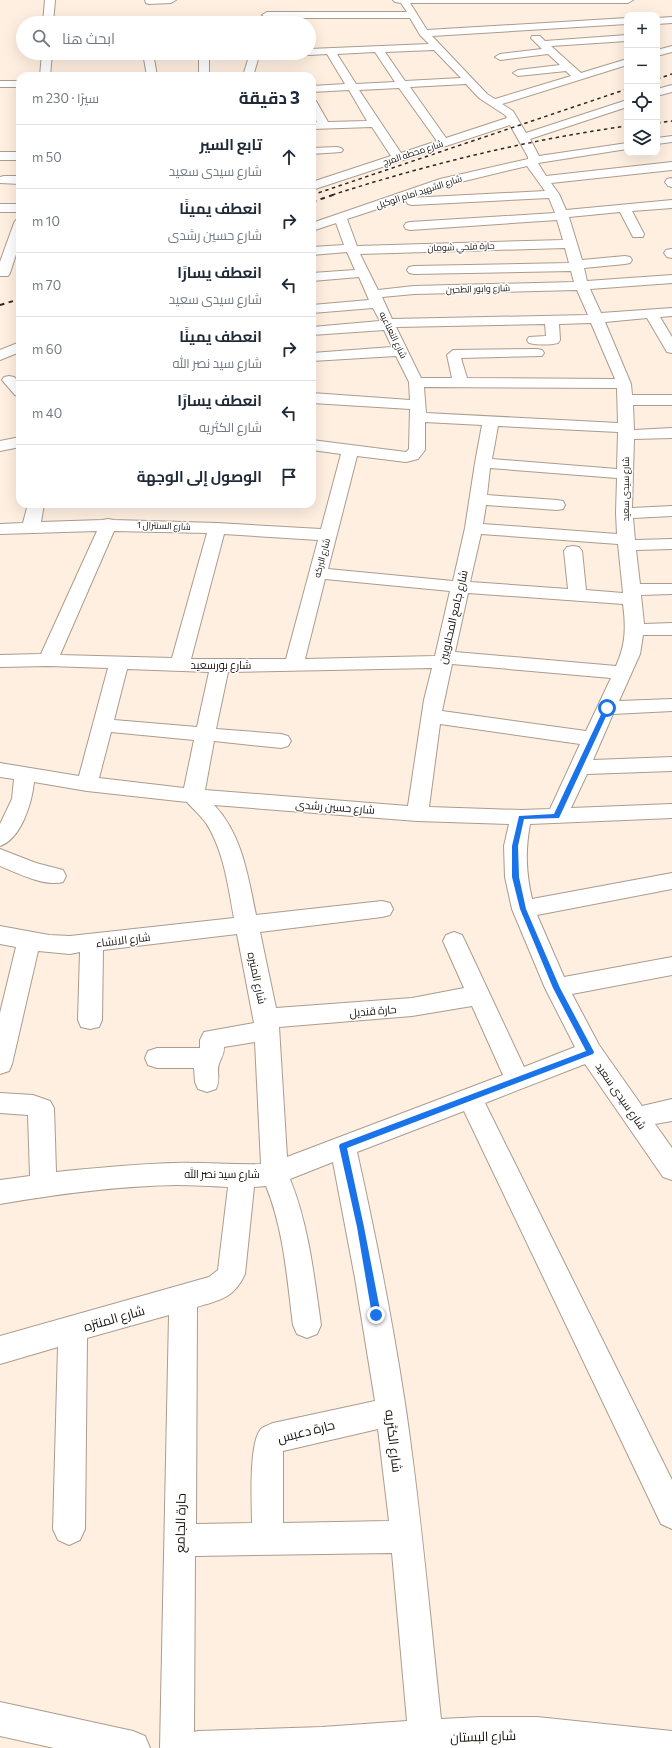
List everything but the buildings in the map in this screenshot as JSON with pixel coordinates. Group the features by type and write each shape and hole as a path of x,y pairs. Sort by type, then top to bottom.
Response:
{"street":[{"path":"49,16 50,0"},
{"path":"149,1 171,0"},
{"path":"398,0 549,5 583,9 624,20"},
{"name":"شارع سيدى سعيد","path":"404,0 422,30 436,47 483,96 509,113 527,143 528,160 553,194 562,215 582,286 596,318 624,392 626,432 624,513 635,630 631,654 624,673 616,684 607,708 557,816"},
{"path":"407,28 422,30 524,27 583,9 628,0 628,12"},
{"path":"267,16 271,5"},
{"path":"316,18 429,15"},
{"path":"660,21 672,20"},
{"path":"524,27 534,39 552,52 579,77"},
{"path":"534,39 624,38"},
{"path":"316,52 436,47 451,45"},
{"path":"660,52 672,48"},
{"path":"500,57 592,49"},
{"path":"378,50 444,142"},
{"path":"332,52 375,124 398,158"},
{"path":"45,72 46,60"},
{"path":"149,60 151,72"},
{"path":"204,60 204,72"},
{"path":"249,72 253,60"},
{"path":"493,103 624,63"},
{"path":"518,73 569,67"},
{"path":"316,89 469,81"},
{"path":"0,84 16,84"},
{"path":"660,92 672,88"},
{"path":"523,138 624,104"},
{"path":"316,111 324,126"},
{"name":"شارع محطه المرج","path":"316,185 513,120"},
{"path":"501,123 506,129 511,140"},
{"path":"316,126 375,124"},
{"path":"660,141 672,139"},
{"name":"شارع الشهيد امام الوكيل","path":"316,226 400,199 444,182 528,160 624,146"},
{"path":"316,151 337,150"},
{"path":"0,156 16,156"},
{"path":"544,180 672,166"},
{"path":"4,180 16,180"},
{"path":"419,248 400,199 553,194"},
{"path":"410,226 562,215 672,204"},
{"path":"0,208 16,208"},
{"path":"624,208 638,234"},
{"name":"شارع النعناعيه","path":"340,218 352,249 416,382 418,411 417,450 412,456 406,457 350,451"},
{"path":"2,273 16,234"},
{"name":"حارة فتحي شومان","path":"316,251 570,244"},
{"path":"414,270 576,266 625,260"},
{"path":"2,273 16,269"},
{"path":"316,277 364,273"},
{"name":"شارع وابور الطحين","path":"316,308 414,290 582,286 672,279"},
{"path":"316,331 388,324 552,320 672,312"},
{"path":"651,314 672,349"},
{"path":"527,320 536,346 543,384"},
{"path":"460,383 454,355 458,353 536,346 553,340 552,320"},
{"path":"0,356 16,348"},
{"path":"316,358 402,351"},
{"path":"9,380 16,388"},
{"path":"416,382 543,384 624,392 672,400"},
{"path":"316,398 491,421 626,432 672,433"},
{"name":"شارع جامع المحلاويين","path":"417,814 434,700 459,587 474,528 491,421"},
{"path":"0,446 16,443"},
{"path":"316,446 350,451"},
{"name":"شارع البركه","path":"294,664 350,451"},
{"path":"483,464 625,474"},
{"path":"478,499 557,505"},
{"path":"31,527 35,508"},
{"path":"624,513 672,511"},
{"path":"48,660 108,524"},
{"name":"شارع السنترال 1","path":"0,529 108,524 217,528 328,535"},
{"path":"180,664 217,528"},
{"path":"474,528 627,542 672,544"},
{"path":"573,551 577,595"},
{"path":"318,573 459,587 577,595 632,595 672,589"},
{"path":"635,630 672,629"},
{"name":"شارع بورسعيد","path":"0,661 48,660 220,666 443,660 624,673"},
{"path":"87,784 119,663"},
{"path":"193,796 220,666"},
{"path":"607,708 672,705"},
{"path":"432,716 593,739"},
{"path":"103,725 281,741"},
{"path":"580,767 672,764"},
{"name":"شارع حسين رشدى","path":"0,770 87,784 193,796 417,814 521,817 672,812"},
{"path":"0,838 10,826 22,800 25,774"},
{"name":"شارع المنيره","path":"193,796 213,816 227,841 235,867 266,1024 275,1174"},
{"name":"شارع سيدى سعيد","path":"521,817 515,846 516,877 523,909 557,988 590,1052 672,1169"},
{"path":"0,857 31,870 55,876"},
{"path":"523,909 672,881"},
{"name":"شارع الانشاء","path":"0,935 49,944 70,945 382,909"},
{"path":"0,1064 29,940"},
{"path":"454,941 518,1080"},
{"path":"90,1020 92,943"},
{"path":"557,988 672,966"},
{"name":"حارة قنديل","path":"157,1058 207,1071 212,1055 212,1040 266,1024 412,1007 479,995"},
{"name":"شارع سيد نصر الله","path":"0,1192 43,1185 110,1178 169,1175 242,1176 275,1174 343,1146 590,1052"},
{"path":"470,1098 672,1513"},
{"path":"0,1103 33,1105 41,1108 43,1185"},
{"path":"636,1118 672,1110"},
{"name":"شارع الكثريه","path":"343,1146 363,1241 391,1412 406,1536 426,1743"},
{"path":"275,1174 283,1192 292,1224 307,1325"},
{"name":"شارع المنتزه","path":"0,1350 183,1299 217,1288 225,1282 231,1274 242,1176"},
{"name":"حارة الجامع","path":"177,1748 183,1299"},
{"path":"69,1529 73,1330"},
{"name":"حارة دعبس","path":"267,1538 268,1448 269,1443 273,1438 391,1412"},
{"path":"179,1540 406,1536"},
{"path":"0,1719 133,1748"},
{"name":"شارع البستان","path":"198,1748 426,1743 481,1734 536,1734 672,1748"}],"railway":[{"path":"660,78 672,74"},
{"path":"316,194 624,90"},
{"path":"660,123 672,121"},
{"path":"332,195 405,173 478,154 552,138 624,126"},
{"path":"316,201 336,194"},
{"path":"0,305 16,300"}],"route":[{"path":"376,1315 343,1146 590,1052 557,988 523,909 516,877 515,846 521,817 557,816 607,708"}]}
